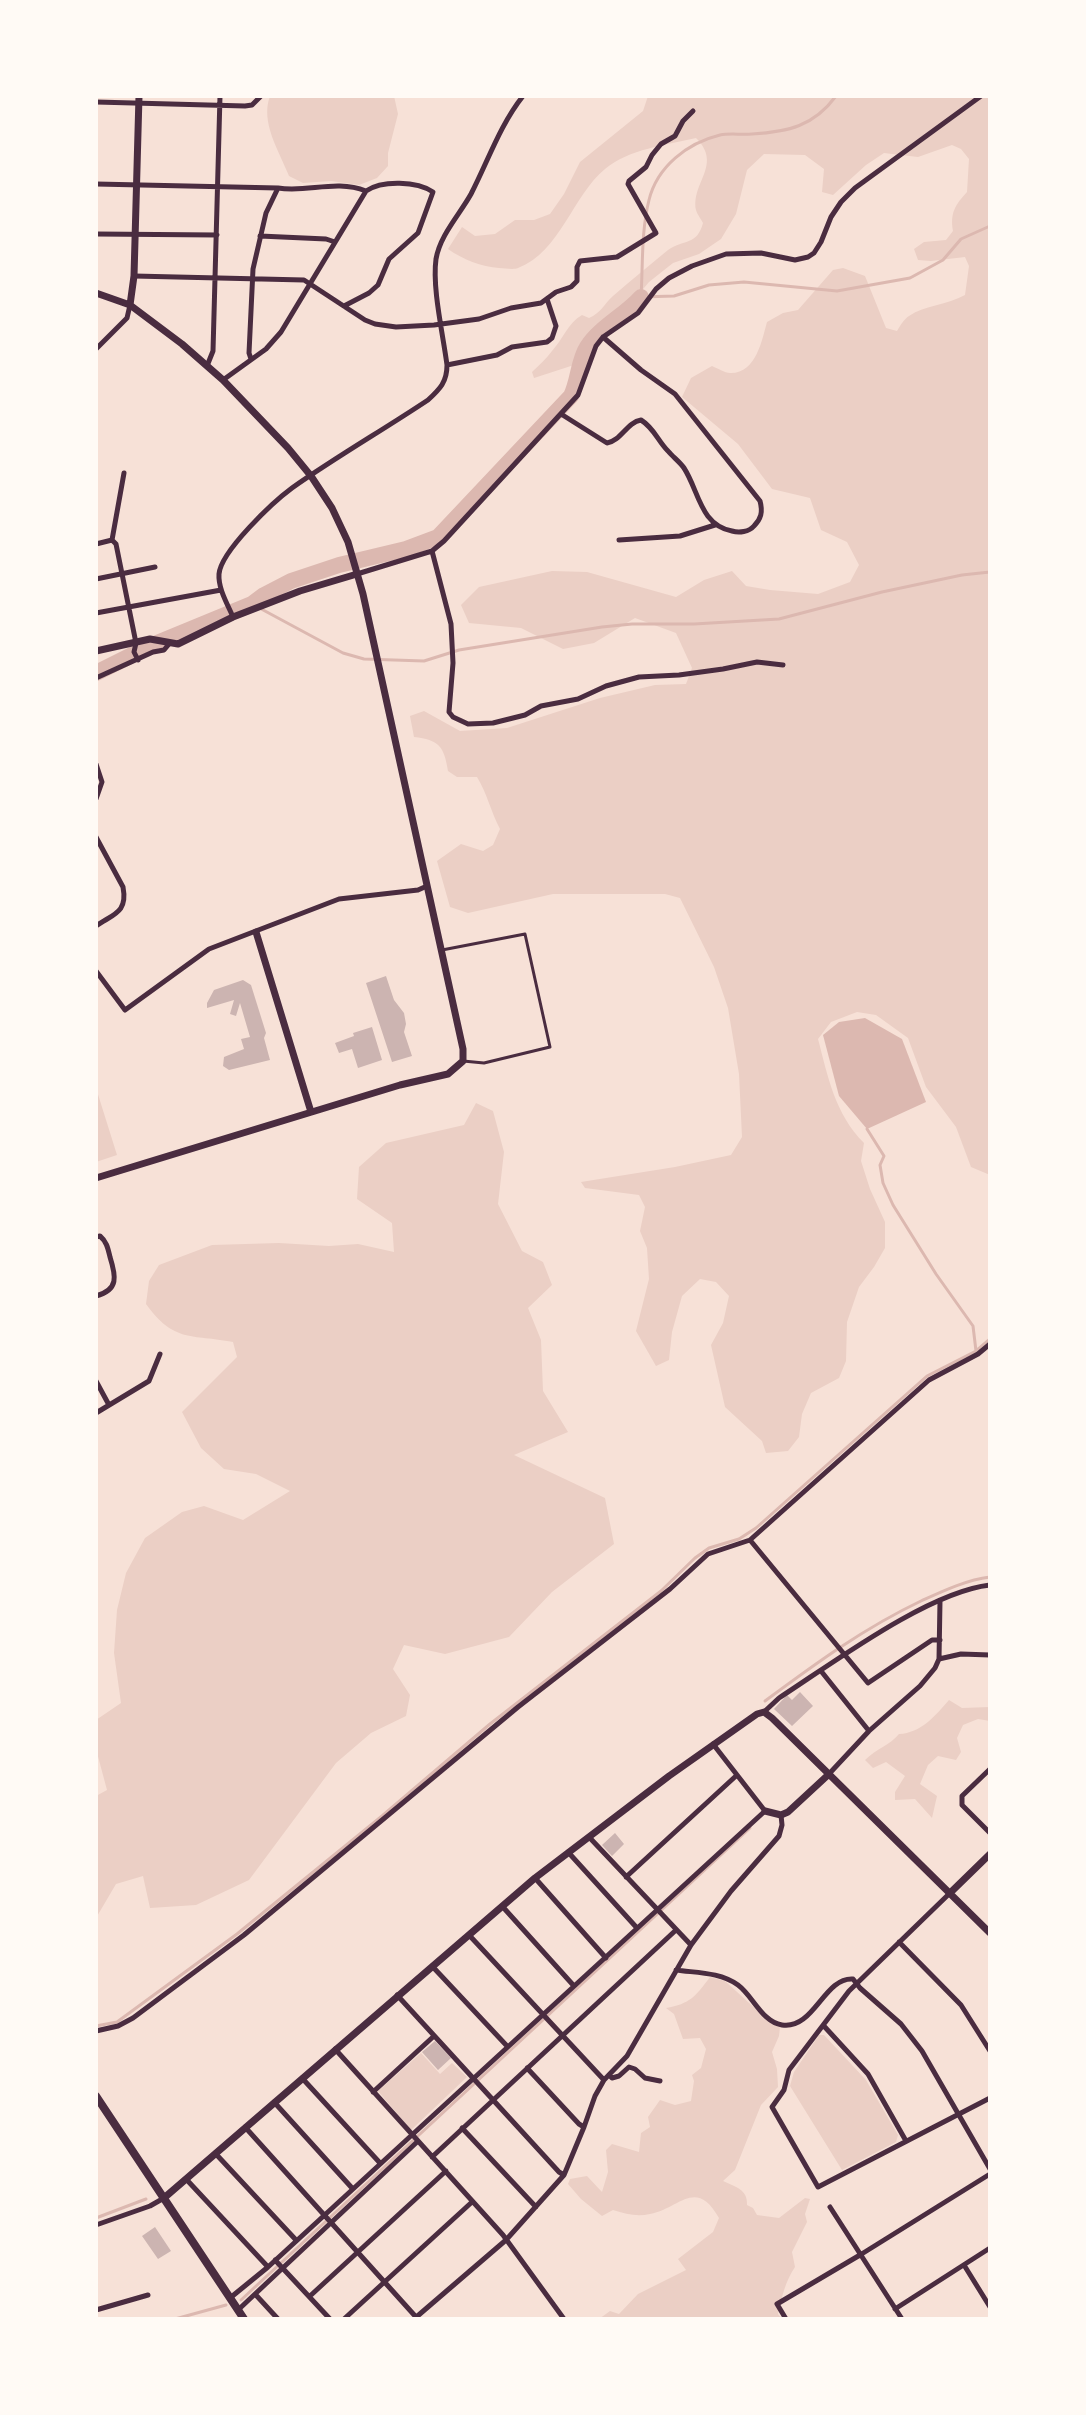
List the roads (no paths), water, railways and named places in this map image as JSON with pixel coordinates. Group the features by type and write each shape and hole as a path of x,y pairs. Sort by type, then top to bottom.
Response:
{"main road":[{"path":"96,2096 244,2319"}],"street":[{"path":"207,366 213,351 220,96"},
{"path":"96,102 139,100 252,105 261,96"},
{"path":"234,617 221,590 219,574 224,558 233,544 290,489 428,400 443,386 447,375 447,364 436,280 436,260 440,246 471,193 512,110 523,96"},
{"path":"96,651 150,639 178,644 234,617 300,591 432,551 444,541 578,395 596,346 603,337 638,313 656,289 669,278 692,266 726,254 761,253 795,260 808,257 814,253 821,242 831,217 841,202 855,188 981,96"},
{"path":"96,349 127,318 130,305 134,276 139,100"},
{"path":"134,276 304,280 375,324 396,327 479,319 499,311 541,303 556,292 571,287 577,281 576,267 580,261 617,257 656,233 628,184 646,168 652,155 661,144 675,136 683,121 693,111"},
{"path":"96,184 304,189 330,184 366,190"},
{"path":"223,380 266,349 281,332 366,190 373,185 387,184 425,186 433,192 418,233 389,259 378,285 369,293 344,306"},
{"path":"251,359 249,353 252,278 266,213 278,188"},
{"path":"96,234 217,235"},
{"path":"260,236 326,239 335,242"},
{"path":"96,293 130,305 223,380 311,476 332,508 348,542 357,574 463,1049 463,1060 448,1074 400,1085 96,1178"},
{"path":"447,364 497,355 512,347 547,342 552,338 556,326 547,299"},
{"path":"561,414 607,443 614,442 635,421 641,420 649,425 666,450 684,468 696,497 715,525 735,532 751,530 759,521 762,510 760,501 675,394 603,337"},
{"path":"112,540 124,473"},
{"path":"619,540 680,536 715,525"},
{"path":"96,544 112,540"},
{"path":"112,540 116,544 136,656"},
{"path":"432,551 451,624 453,663 449,712 453,717 468,724 493,723 525,715 541,706 578,699 606,686 639,677 679,675 757,662 783,664"},
{"path":"96,579 155,567"},
{"path":"96,613 221,590"},
{"path":"96,678 136,656 164,650 165,642"},
{"path":"96,764 102,782 96,799"},
{"path":"96,837 123,887 125,896 123,906 118,913 96,926"},
{"path":"96,971 125,1010 209,949 339,899 418,890 427,886"},
{"path":"256,932 311,1112"},
{"path":"96,1237 100,1236 105,1240 115,1275 113,1285 105,1293 96,1296"},
{"path":"96,2031 118,2026 133,2018 244,1935 518,1707 670,1589 708,1554 750,1540 929,1380 988,1348"},
{"path":"96,1413 149,1381 160,1354"},
{"path":"96,1381 109,1405"},
{"path":"750,1540 868,1683 932,1640 940,1640"},
{"path":"96,2225 150,2206 164,2198 535,1878 713,1744 757,1714 764,1712 779,1698 845,1654 902,1620 958,1593 990,1585"},
{"path":"713,1744 765,1811 780,1815 788,1812 828,1775 869,1731 920,1686 935,1668 939,1659 940,1601"},
{"path":"939,1659 961,1654 990,1655"},
{"path":"822,1671 869,1731"},
{"path":"764,1712 990,1933"},
{"path":"990,1769 962,1796 962,1805 990,1833"},
{"path":"626,1877 737,1775"},
{"path":"230,2298 268,2267 765,1811"},
{"path":"245,2127 385,2281 415,2318 506,2240 564,2175 595,2096 604,2080 627,2056 691,1945 731,1891 779,1836 782,1825 780,1815"},
{"path":"589,1837 691,1945"},
{"path":"568,1852 637,1928"},
{"path":"990,1854 856,1983 789,2070 784,2090 772,2107 818,2187 990,2098"},
{"path":"535,1878 606,1958"},
{"path":"502,1906 574,1986"},
{"path":"432,2157 676,1930"},
{"path":"469,1935 604,2080"},
{"path":"899,1942 961,2005 990,2051"},
{"path":"432,1966 507,2046"},
{"path":"676,1970 694,1970 726,1979 747,1993 762,2013 773,2022 783,2026 797,2023 819,2005 836,1984 848,1978 853,1979 901,2024 922,2051 990,2169"},
{"path":"397,1995 564,2175"},
{"path":"823,2025 868,2074 906,2141"},
{"path":"372,2092 434,2036"},
{"path":"335,2049 506,2240 564,2319"},
{"path":"609,2075 612,2078 619,2076 629,2067 645,2078 660,2081"},
{"path":"527,2068 584,2127"},
{"path":"302,2078 380,2163"},
{"path":"274,2102 352,2188"},
{"path":"462,2128 536,2207"},
{"path":"238,2310 417,2142"},
{"path":"215,2153 296,2240"},
{"path":"310,2296 446,2172"},
{"path":"786,2319 777,2304 990,2174"},
{"path":"186,2179 268,2267"},
{"path":"344,2319 472,2202"},
{"path":"830,2207 902,2319"},
{"path":"896,2309 990,2248"},
{"path":"275,2260 284,2267 330,2319"},
{"path":"964,2265 990,2307"},
{"path":"255,2294 278,2319"},
{"path":"96,2310 148,2295"}],"lane":[{"path":"440,950 525,933 542,1002 550,1047 484,1063 463,1060"}],"waterway":[{"path":"836,96 819,114 799,126 777,131 724,134 685,150 666,167 653,188 646,212 641,297 674,296 709,285 744,282 837,291 910,278 943,260 961,239 990,226"},
{"path":"96,673 150,646 252,604 291,581 339,565 406,549 438,537 571,396 587,347 599,333 641,297"},
{"path":"252,604 343,653 364,659 424,661 459,650 602,627 779,619 882,592 962,575 990,572"},
{"path":"867,1129 884,1156 880,1165 883,1183 893,1205 936,1274 973,1326 976,1351"},
{"path":"96,2026 117,2022 237,1934 382,1816 490,1724 661,1591 695,1558 709,1548 739,1539 756,1528 927,1376 976,1351 990,1339"},
{"path":"765,1701 840,1647 880,1623 955,1586 990,1577"},
{"path":"241,2300 750,1828"},
{"path":"96,2218 146,2199"},
{"path":"175,2319 226,2305"}]}
